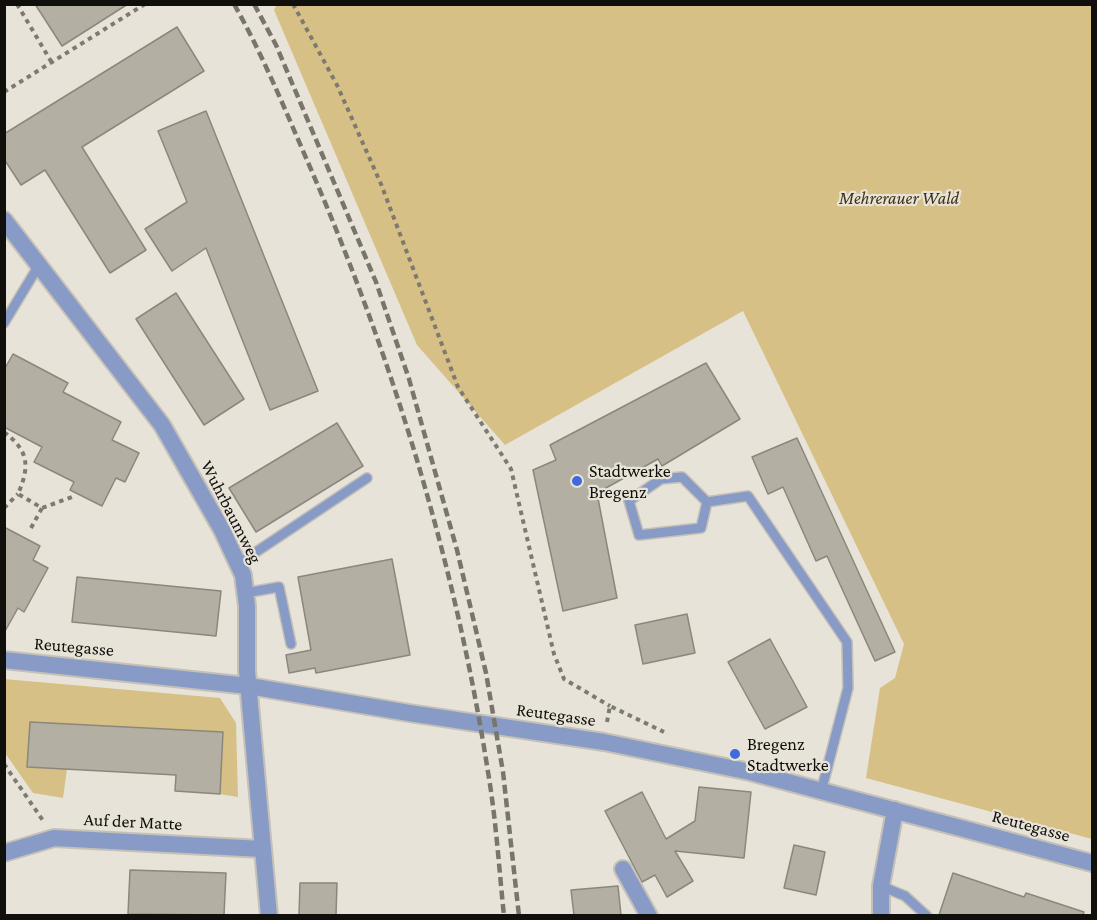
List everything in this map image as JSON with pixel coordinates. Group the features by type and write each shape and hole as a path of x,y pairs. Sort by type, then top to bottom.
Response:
{"street":[{"name":"Wuhrbaumweg","path":"4,220 162,425 222,530 243,575 249,686 269,915"},
{"name":"Reutegasse","path":"4,660 249,686 604,742 750,772 1092,863"},
{"path":"881,915 881,885 895,810"},
{"name":"Auf der Matte","path":"4,853 54,837 262,849"},
{"path":"623,869 649,915"}],"lane":[{"path":"4,323 39,265"},
{"path":"682,477 707,502 701,528 639,535 629,501 661,479 682,477"},
{"path":"238,564 368,478"},
{"path":"707,502 748,496 847,642 848,688 821,792"},
{"path":"245,593 279,587 291,644"},
{"path":"881,885 906,896 927,915"}],"path":[{"path":"17,4 52,63"},
{"path":"4,92 146,4"},
{"path":"293,4 337,85 381,184 458,387 511,469 554,654 564,679 610,706"},
{"path":"4,432 18,442 25,458 27,475 18,494 4,508"},
{"path":"18,494 42,508"},
{"path":"31,528 42,508 72,496"},
{"path":"4,764 54,837"}],"green space":[{"name":"Mehrerauer Wald","path":"277,4 1092,5 1092,839 866,778 880,688 895,678 904,644 743,311 505,445 417,345 274,10"},
{"path":"4,679 220,698 236,723 238,797 220,794 223,732 30,722 27,767 67,769 63,798 33,793 5,753"}],"building":[{"path":"35,4 128,4 62,46"},
{"path":"177,27 204,71 82,147 146,250 110,273 45,170 21,185 4,159 4,134"},
{"path":"206,111 318,391 270,410 206,248 172,271 145,229 187,202 158,131"},
{"path":"176,293 244,399 204,425 136,319"},
{"path":"13,354 68,383 63,392 121,422 112,440 139,453 125,482 116,478 102,506 70,490 74,482 34,462 42,447 4,427 4,370"},
{"name":"Stadtwerke Bregenz","path":"706,363 740,419 662,466 658,459 597,493 617,598 563,611 533,470 556,460 550,445"},
{"path":"337,423 363,466 256,532 229,488"},
{"path":"797,438 895,652 875,661 827,556 816,561 783,487 768,494 752,457"},
{"path":"4,527 40,546 33,560 48,568 24,612 18,608 4,633"},
{"path":"392,559 410,655 316,673 315,668 289,673 286,655 311,650 298,577"},
{"path":"77,577 221,591 216,636 72,622"},
{"path":"687,614 695,653 643,664 635,625"},
{"path":"770,639 807,707 765,729 728,662"},
{"path":"30,722 223,732 220,794 175,791 176,775 27,767"},
{"path":"699,787 751,792 744,858 675,851 693,881 667,897 655,875 642,882 605,811 642,792 666,839 695,821"},
{"path":"794,845 825,852 816,895 784,888"},
{"path":"130,870 226,873 224,915 128,914"},
{"path":"953,873 1024,897 1026,893 1084,912 1083,915 939,915"},
{"path":"300,883 337,883 336,915 299,915"},
{"path":"618,886 621,915 574,915 571,890"}],"railway":[{"path":"234,4 276,88 343,246 396,393 419,468 459,619 475,695 493,808 504,916"},
{"path":"254,4 276,45 376,282 409,379 457,550 486,673 503,772 519,916"}],"place":[{"name":"Stadtwerke Bregenz","path":"577,481"},
{"name":"Bregenz Stadtwerke","path":"735,754"}]}
